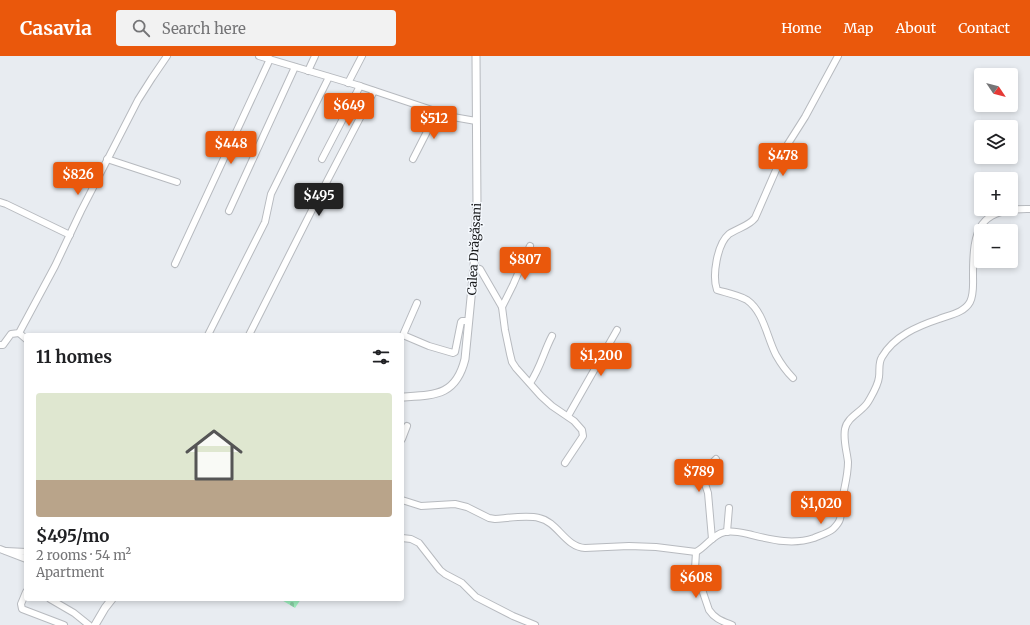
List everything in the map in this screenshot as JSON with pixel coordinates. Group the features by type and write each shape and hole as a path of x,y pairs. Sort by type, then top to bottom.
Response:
{"main road":[{"name":"Calea Drăgășani","path":"404,397 431,395 444,391 455,382 462,372 465,359 474,267 477,205 476,56"},
{"path":"95,625 110,601"}],"street":[{"path":"19,333 55,266 107,159 138,100 167,56"},
{"path":"259,56 274,59 295,67 360,86 453,117 476,121"},
{"path":"308,71 315,56"},
{"path":"348,83 362,56"},
{"path":"793,378 784,368 776,354 761,318 754,306 747,300 717,290 715,273 720,248 728,235 756,218 786,147 805,117 838,56"},
{"path":"175,264 274,59"},
{"path":"229,211 295,67"},
{"path":"209,333 265,222 271,194 329,77"},
{"path":"322,159 360,86"},
{"path":"250,333 374,91"},
{"path":"413,159 438,112"},
{"path":"107,159 177,182"},
{"path":"0,202 70,235"},
{"path":"404,501 421,506 454,504 467,507 489,518 495,519 539,518 546,520 570,543 580,548 629,546 656,547 696,552 701,550 712,539 721,533 727,532 739,532 785,542 810,539 825,534 834,528 840,518 842,500 847,480 848,463 845,430 850,420 863,410 875,389 879,378 881,358 890,347 907,333 919,326 957,313 967,307 972,296 974,248 978,232 982,224 991,216 1007,210 1030,209"},
{"path":"502,307 530,246"},
{"path":"474,267 480,269 485,276 502,307 512,362 520,373 552,406 568,416 582,430 583,436 565,463"},
{"path":"404,333 417,303"},
{"path":"404,335 429,346 453,353 455,352 461,322 469,321"},
{"path":"568,416 617,330"},
{"path":"0,345 3,345 11,334 19,333 24,337"},
{"path":"530,383 536,375 552,336"},
{"path":"404,435 408,426"},
{"path":"712,539 708,493 703,478 706,468 716,459"},
{"path":"727,532 729,508"},
{"path":"404,538 411,539 419,543 440,570 462,583 476,597 513,616 535,625"},
{"path":"1,550 24,552"},
{"path":"1,550 24,558"},
{"path":"696,552 695,569 709,610 717,619 732,625"},
{"path":"24,597 21,604 22,609 64,625"},
{"path":"53,601 74,613 89,625"}],"green space":[{"path":"283,601 300,601 295,608"}]}
